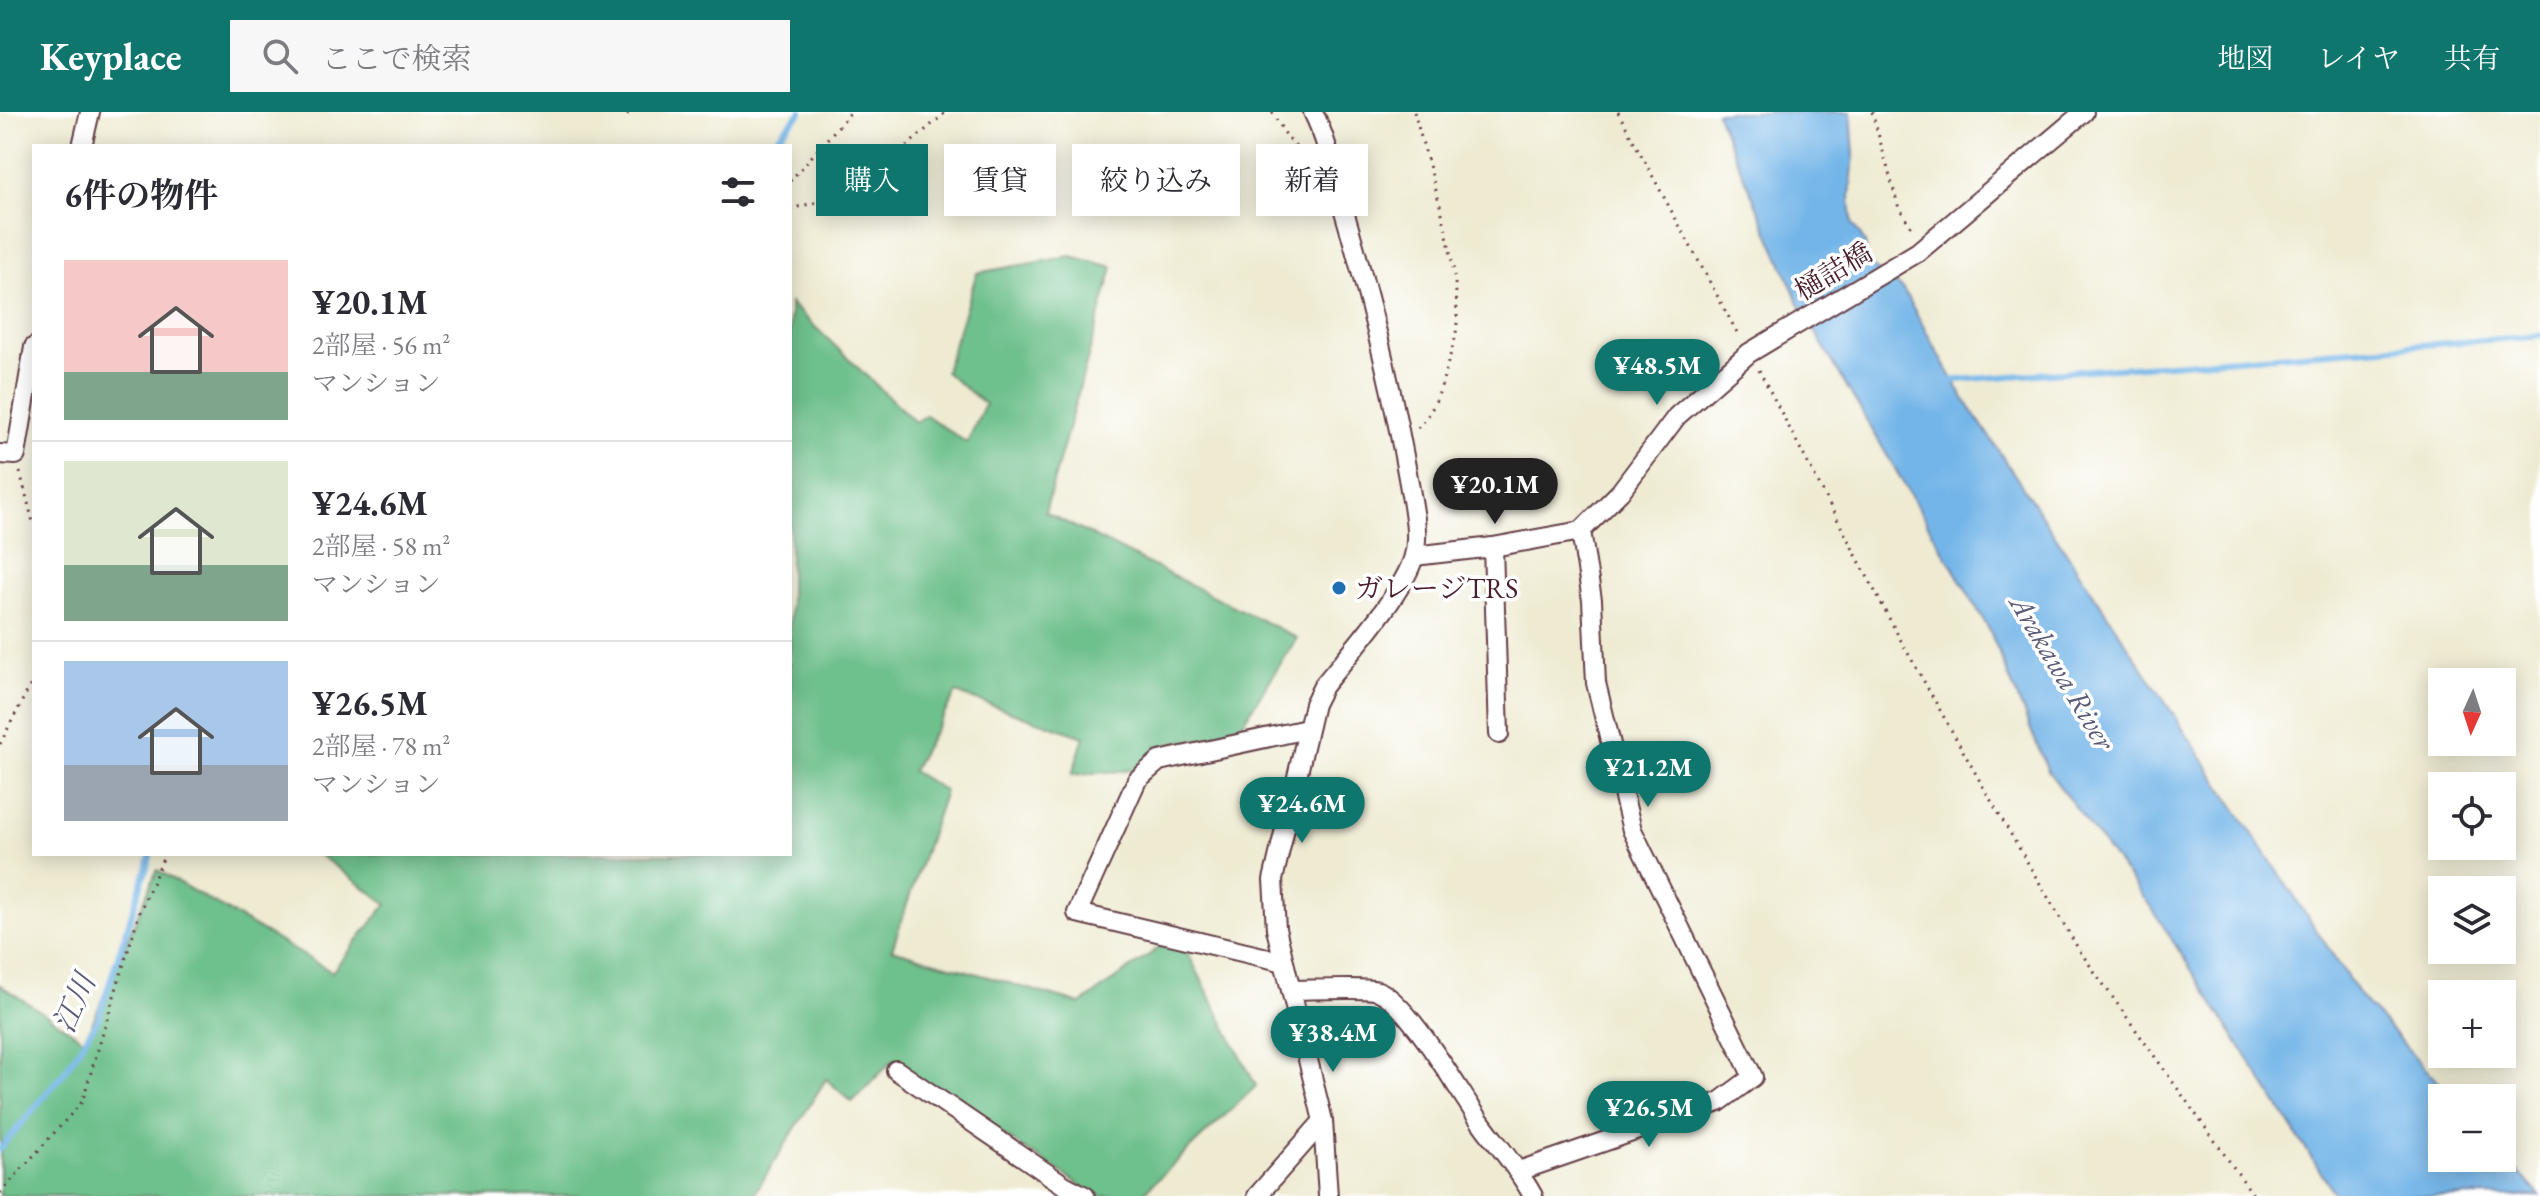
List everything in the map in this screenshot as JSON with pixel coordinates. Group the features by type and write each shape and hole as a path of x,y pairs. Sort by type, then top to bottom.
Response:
{"street":[{"path":"82,144 90,112"},
{"path":"1313,112 1325,137 1366,280 1415,521 1414,556 1399,588 1323,686 1314,704 1273,880 1276,929 1323,1121 1328,1196"},
{"name":"樋詰橋","path":"1581,531 1620,492 1677,416 1749,353 1921,250 2084,112"},
{"path":"8,455 32,355"},
{"path":"1414,556 1493,547 1581,531 1592,600 1596,683 1632,830 1753,1077 1719,1102 1519,1171"},
{"path":"1493,547 1499,734"},
{"path":"1284,962 1077,913 1137,780 1159,761 1307,729"},
{"path":"1292,990 1376,990 1390,998 1432,1049 1479,1120 1519,1171 1533,1196"},
{"path":"896,1070 1064,1185 1085,1196"},
{"path":"1257,1196 1323,1121"}],"path":[{"path":"619,112 632,115"},
{"path":"792,179 851,112"},
{"path":"792,208 853,193 946,112"},
{"path":"1272,112 1293,144"},
{"path":"1401,441 1422,424 1441,390 1457,325 1453,275 1437,197 1414,112"},
{"path":"1618,112 1899,637 1986,792 2079,950 2254,1196"},
{"path":"1872,112 1898,205 1921,250"},
{"path":"8,455 32,521"},
{"path":"0,744 32,682"},
{"path":"0,1193 82,1102 140,911 164,856"}],"green space":[{"path":"1071,256 1113,267 1045,512 1297,638 1233,738 1176,742 1146,769 1072,775 1084,737 956,693 912,771 945,791 892,949 1081,1004 1178,934 1256,1086 1140,1196 1097,1196 891,1062 852,1102 826,1079 753,1196 0,1196 0,985 85,1040 157,870 332,972 387,904 321,856 792,856 792,305 915,422 926,415 967,443 985,404 945,372 977,273"}],"water":[{"name":"Arakawa River","path":"1716,112 1851,112 1854,154 1850,197 1852,223 1865,242 1868,263 1902,288 1961,394 2360,996 2439,1084 2428,1084 2428,1172 2516,1172 2516,1169 2540,1196 2336,1196 2153,910 2048,771 1990,631 1801,308"}],"waterway":[{"name":"江川","path":"771,144 801,112"},
{"path":"1945,381 2540,336"},
{"name":"江川","path":"0,1149 63,1074 98,1019 150,856"}],"place":[{"name":"ガレージTRS","path":"1339,588"}]}
